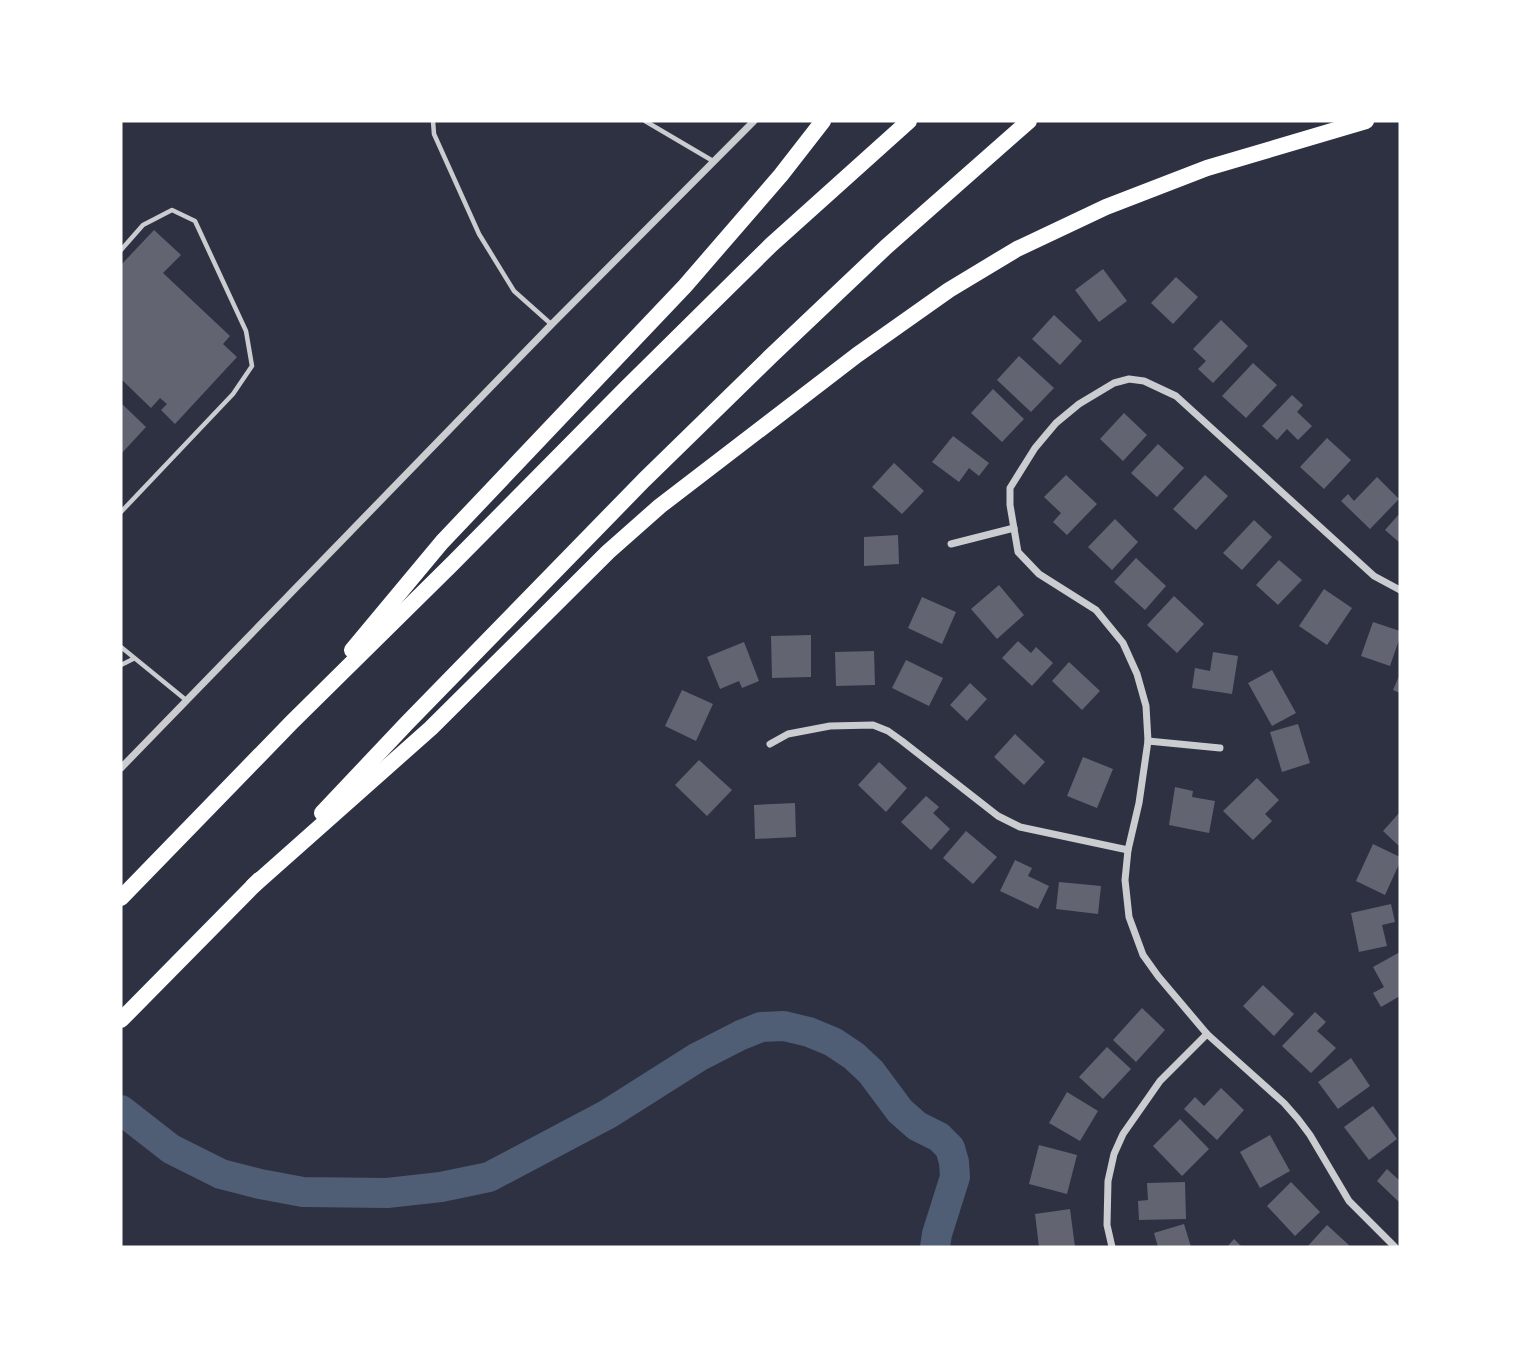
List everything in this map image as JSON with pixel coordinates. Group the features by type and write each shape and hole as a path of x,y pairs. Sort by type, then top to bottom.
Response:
{"highway":[{"path":"292,722 442,542 685,286 781,175 822,121"},
{"path":"121,898 292,722 771,245 909,121"},
{"path":"121,1020 654,470 886,247 1028,121"},
{"path":"253,886 432,729 607,552 660,506 856,355 949,290 1017,249 1106,207 1207,168 1366,121"}],"street":[{"path":"121,768 551,325 754,121"},
{"path":"1395,1247 1349,1202 1310,1135 1284,1102 1207,1034 1143,955 1129,917 1125,880 1148,741 1146,706 1137,674 1123,643 1096,610 1039,574 1018,552 1010,488 1035,448 1056,423 1079,404 1114,383 1129,379 1144,381 1176,396 1374,576 1400,590"},
{"path":"951,544 1014,528"},
{"path":"770,744 788,734 830,726 873,725 902,741 998,816 1020,827 1128,850"},
{"path":"1148,741 1220,748"},
{"path":"1112,1247 1107,1225 1108,1181 1114,1154 1123,1134 1160,1081 1207,1034"}],"lane":[{"path":"433,121 434,134 479,234 514,291 551,325"},
{"path":"645,121 714,162"},
{"path":"121,250 143,225 172,210 195,221 246,331 252,366 233,394 121,512"},
{"path":"121,647 187,701"},
{"path":"121,665 133,659"}],"building":[{"path":"154,230 181,255 163,273 230,336 223,344 237,357 175,424 161,410 167,404 160,398 151,408 121,379 121,265"},
{"path":"1103,269 1127,301 1099,322 1075,290"},
{"path":"1176,277 1198,297 1173,324 1151,303"},
{"path":"1054,315 1082,341 1060,365 1032,339"},
{"path":"1221,320 1248,346 1213,383 1198,369 1206,361 1193,349"},
{"path":"1019,356 1054,388 1031,412 997,380"},
{"path":"1253,363 1277,385 1246,418 1222,396"},
{"path":"993,389 1024,419 1002,442 971,413"},
{"path":"1292,395 1303,405 1297,412 1312,426 1298,440 1287,429 1277,440 1262,426"},
{"path":"121,403 146,427 121,454"},
{"path":"1124,413 1147,435 1123,461 1100,439"},
{"path":"953,436 989,463 979,476 969,468 959,482 932,462"},
{"path":"1327,438 1351,460 1324,489 1300,467"},
{"path":"1158,444 1184,468 1157,497 1131,473"},
{"path":"894,463 924,491 902,514 872,487"},
{"path":"1066,475 1097,504 1067,535 1053,522 1061,513 1044,497"},
{"path":"1205,475 1228,496 1196,530 1173,509"},
{"path":"1377,477 1399,499 1370,529 1341,501 1348,494 1354,501"},
{"path":"1400,513 1400,543 1385,530"},
{"path":"1115,519 1138,542 1112,570 1088,547"},
{"path":"1254,520 1272,537 1242,570 1223,553"},
{"path":"898,535 899,564 864,566 864,537"},
{"path":"1136,558 1166,586 1145,610 1114,582"},
{"path":"1279,560 1302,580 1278,605 1256,585"},
{"path":"999,585 1024,615 997,639 971,609"},
{"path":"1324,589 1352,608 1327,645 1299,626"},
{"path":"1174,596 1204,624 1177,653 1147,625"},
{"path":"922,597 956,612 942,644 908,628"},
{"path":"1373,622 1400,631 1390,666 1361,656"},
{"path":"811,635 811,677 772,678 771,636"},
{"path":"1018,641 1031,653 1036,647 1053,663 1032,686 1002,658"},
{"path":"744,642 759,681 742,688 739,681 720,689 707,657"},
{"path":"874,651 875,685 836,686 835,652"},
{"path":"1213,652 1238,656 1232,694 1192,688 1195,668 1210,671"},
{"path":"906,660 943,678 929,706 892,688"},
{"path":"1069,662 1100,691 1082,710 1052,681"},
{"path":"1272,670 1296,713 1272,726 1248,683"},
{"path":"1400,674 1400,693 1393,690"},
{"path":"970,683 987,699 967,721 950,705"},
{"path":"682,690 713,704 696,741 665,726"},
{"path":"1298,724 1310,763 1282,772 1270,732"},
{"path":"1015,734 1045,762 1024,785 994,757"},
{"path":"1083,757 1113,769 1097,808 1067,796"},
{"path":"699,760 732,790 707,816 675,785"},
{"path":"879,762 907,788 886,812 858,785"},
{"path":"1257,778 1279,800 1265,814 1272,821 1253,840 1223,811"},
{"path":"1175,787 1193,791 1192,797 1215,801 1209,833 1169,825"},
{"path":"926,796 939,807 933,813 950,829 931,850 901,822"},
{"path":"795,803 796,837 755,839 754,805"},
{"path":"1400,812 1400,847 1383,831"},
{"path":"966,831 997,857 973,884 943,858"},
{"path":"1373,844 1400,857 1385,895 1356,881"},
{"path":"1015,860 1032,868 1028,876 1049,886 1038,909 1000,891"},
{"path":"1059,882 1101,886 1098,914 1056,909"},
{"path":"1391,904 1395,922 1382,925 1387,946 1359,952 1351,913"},
{"path":"1400,952 1400,996 1381,1007 1373,993 1384,987 1373,967"},
{"path":"1263,985 1294,1014 1274,1036 1243,1006"},
{"path":"1142,1008 1165,1030 1136,1062 1113,1040"},
{"path":"1315,1012 1326,1022 1317,1031 1336,1048 1311,1073 1282,1046"},
{"path":"1107,1047 1131,1069 1103,1099 1079,1077"},
{"path":"1351,1058 1370,1086 1338,1109 1318,1082"},
{"path":"1221,1088 1244,1110 1217,1140 1184,1109 1195,1097 1204,1106"},
{"path":"1067,1092 1098,1111 1080,1141 1049,1123"},
{"path":"1373,1106 1397,1139 1369,1160 1344,1127"},
{"path":"1180,1119 1209,1149 1182,1176 1153,1146"},
{"path":"1270,1135 1290,1171 1260,1188 1240,1152"},
{"path":"1039,1145 1077,1155 1067,1194 1029,1184"},
{"path":"1387,1169 1400,1181 1400,1203 1377,1181"},
{"path":"1185,1182 1186,1219 1139,1220 1138,1201 1148,1200 1147,1183"},
{"path":"1291,1182 1320,1212 1295,1236 1267,1206"},
{"path":"1070,1209 1075,1247 1039,1247 1035,1214"},
{"path":"1184,1224 1191,1247 1158,1247 1154,1233"},
{"path":"1327,1225 1351,1247 1307,1247"},
{"path":"1234,1239 1242,1247 1227,1247"}],"waterway":[{"path":"121,1110 171,1149 221,1174 260,1184 303,1192 387,1193 441,1187 489,1177 608,1114 698,1057 761,1027 784,1026 833,1042 854,1056 871,1072 900,1111 917,1126 939,1137 950,1148 955,1177 935,1247"}]}
